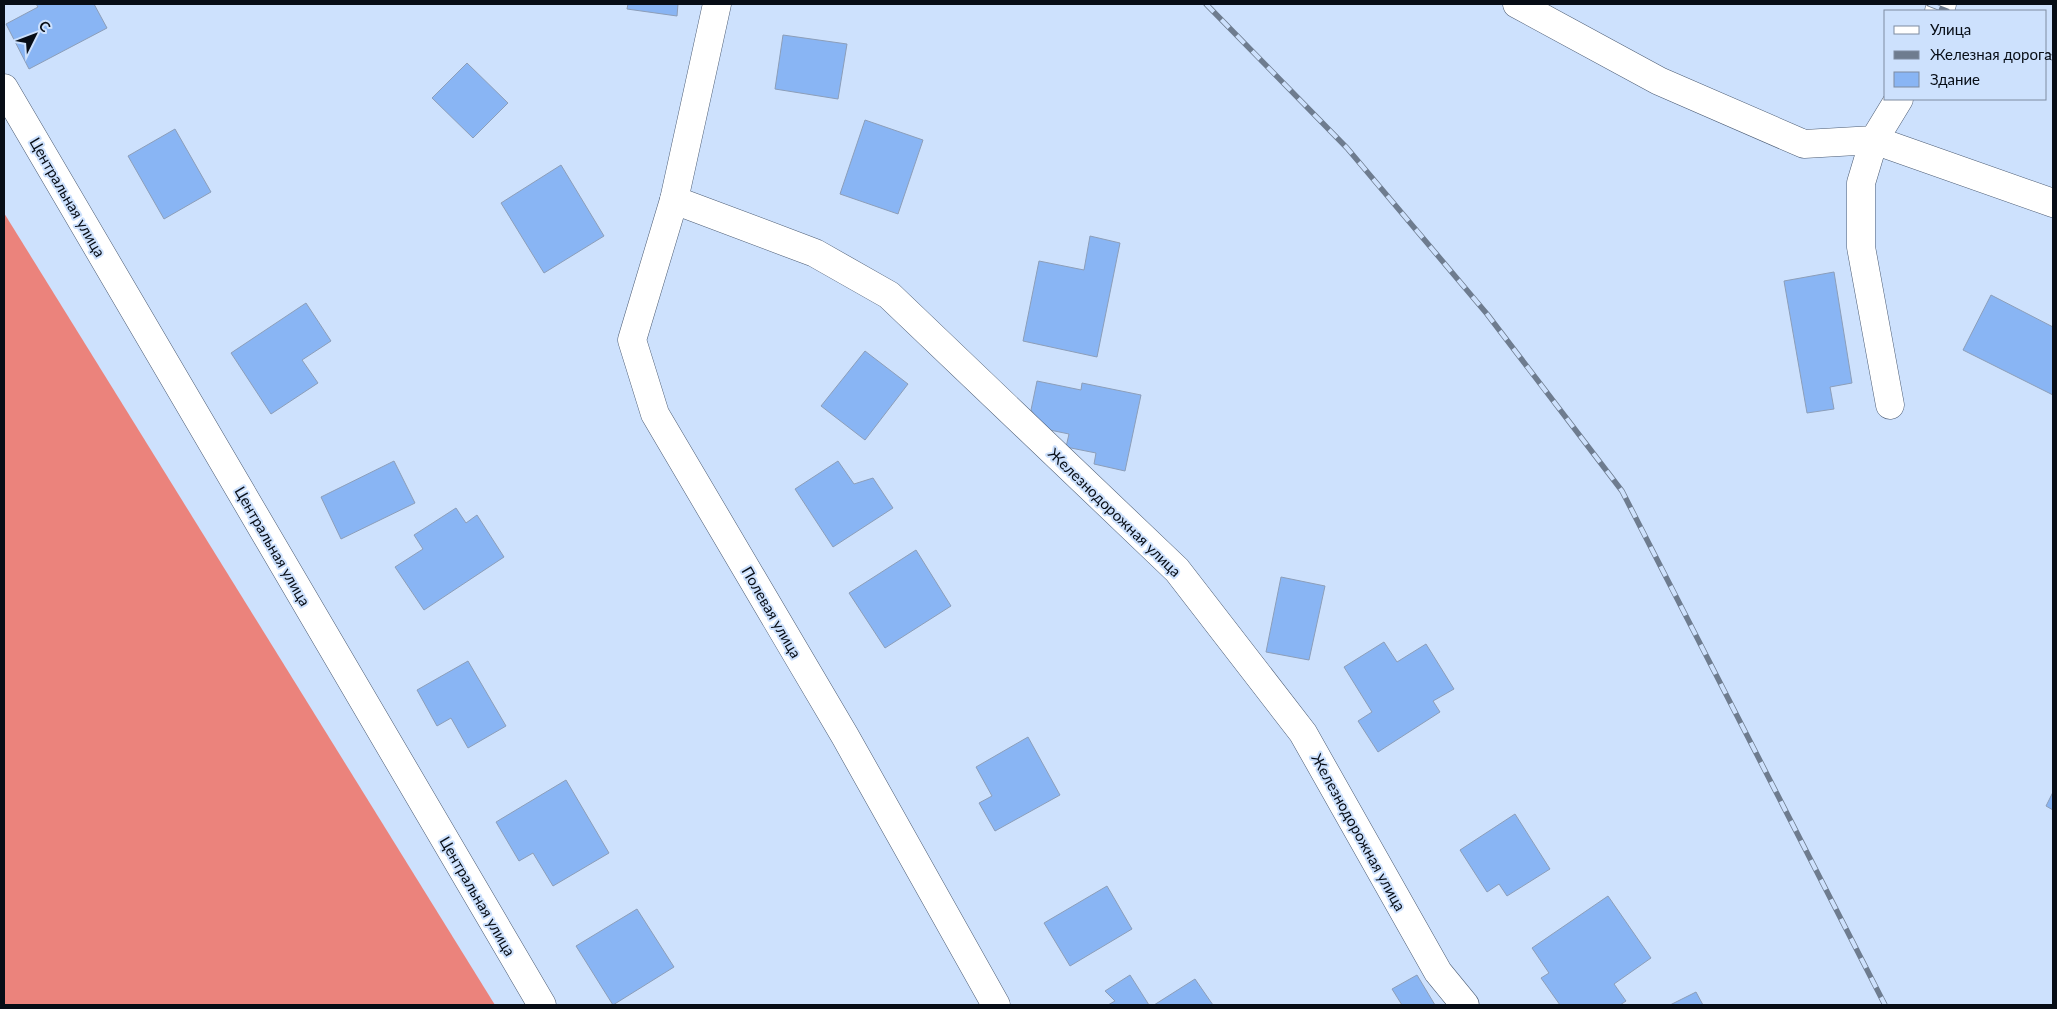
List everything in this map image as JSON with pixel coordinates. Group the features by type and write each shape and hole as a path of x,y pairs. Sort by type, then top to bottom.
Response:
{"street":[{"name":"Полевая улица","path":"717,4 674,200 632,340 655,414 845,736 996,1005"},
{"path":"1517,4 1659,81 1804,144 1874,140 2053,203"},
{"name":"Центральная улица","path":"4,88 542,1005"},
{"path":"1890,405 1861,246 1861,183 1874,140 1898,100"},
{"name":"Железнодорожная улица","path":"674,200 815,253 890,295 1176,570 1303,733 1438,972 1465,1005"}],"shaded area":[{"path":"4,213 495,1005 4,1005"}],"building":[{"path":"36,4 94,4 107,28 29,69 6,24 38,7"},
{"path":"628,4 678,4 677,16 627,9"},
{"path":"783,35 847,44 838,99 775,89"},
{"path":"467,63 508,103 473,138 432,98"},
{"path":"865,120 923,140 898,214 840,194"},
{"path":"175,129 211,192 164,219 128,156"},
{"path":"561,165 604,236 544,273 501,203"},
{"path":"1090,236 1120,243 1097,357 1023,341 1039,261 1084,270"},
{"path":"1834,272 1852,383 1830,387 1834,409 1807,413 1784,281"},
{"path":"1991,295 2053,327 2053,395 1963,350"},
{"path":"306,303 331,341 302,360 318,383 271,414 231,353"},
{"path":"865,351 908,384 865,440 821,406"},
{"path":"1037,381 1081,390 1082,383 1141,395 1125,471 1094,464 1096,453 1066,447 1069,434 1045,429 1031,410"},
{"path":"394,461 415,503 341,539 321,497"},
{"path":"838,461 854,484 873,478 893,508 833,547 795,489"},
{"path":"456,508 466,523 477,515 504,557 424,610 395,567 423,549 414,535"},
{"path":"916,550 951,606 885,648 849,593"},
{"path":"1281,577 1325,586 1309,660 1266,652"},
{"path":"1384,642 1397,662 1426,644 1454,689 1433,701 1440,712 1378,752 1358,721 1372,712 1344,667"},
{"path":"468,661 506,726 468,748 451,718 437,726 417,690"},
{"path":"1028,737 1060,795 995,831 979,803 992,796 976,767"},
{"path":"566,780 609,853 553,886 533,853 519,861 496,822"},
{"path":"2053,792 2053,810 2046,806"},
{"path":"1515,814 1550,869 1507,896 1499,884 1487,892 1460,850"},
{"path":"1107,886 1132,929 1070,966 1044,923"},
{"path":"1608,896 1651,958 1614,984 1626,1001 1620,1005 1560,1005 1541,978 1549,973 1532,948"},
{"path":"637,909 674,967 613,1005 576,946"},
{"path":"1130,975 1149,1005 1108,1005 1115,1001 1105,991"},
{"path":"1417,975 1435,1005 1402,1005 1392,989"},
{"path":"1195,979 1213,1005 1154,1005"},
{"path":"1696,992 1703,1005 1670,1005"}],"railway":[{"path":"1206,4 1347,148 1487,314 1622,491 1885,1005"},
{"path":"1929,4 1944,10"},
{"path":"2047,55 2053,58"}]}
